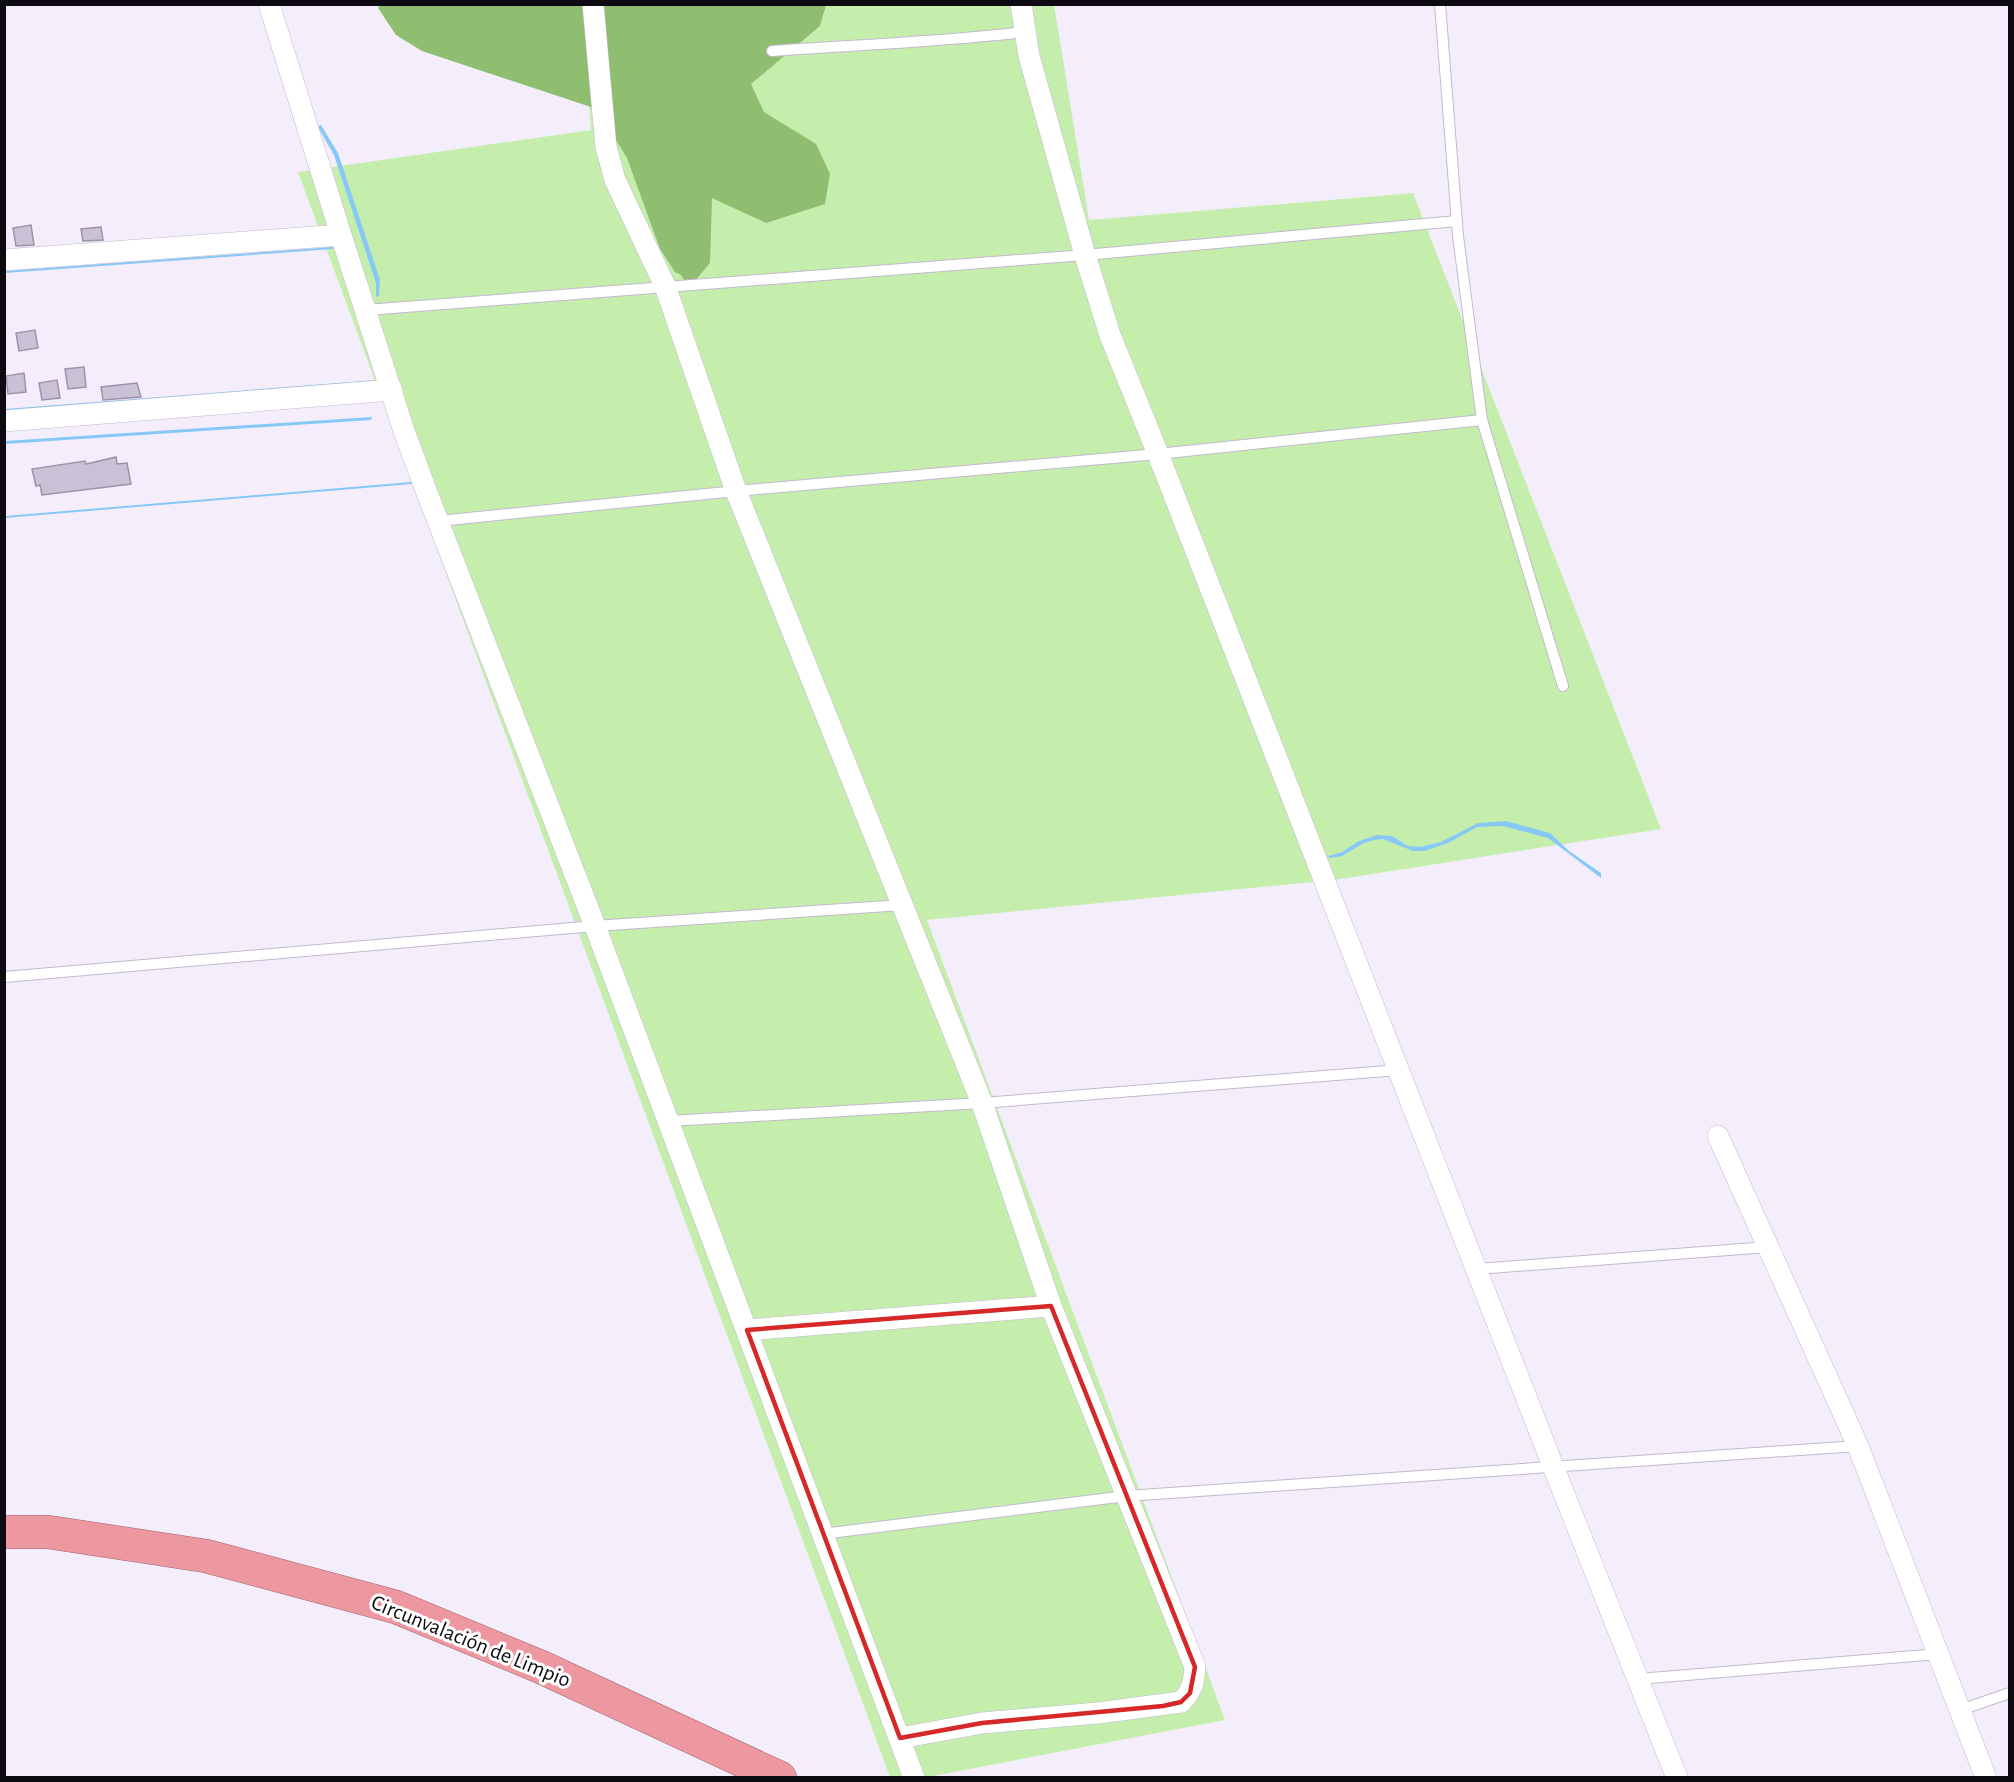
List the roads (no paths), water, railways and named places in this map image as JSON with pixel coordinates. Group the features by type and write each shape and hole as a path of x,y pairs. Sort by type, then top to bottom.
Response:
{"highway":[{"name":"Circunvalación de Limpio","path":"4,1532 48,1532 206,1556 396,1607 541,1667 780,1778"}],"street":[{"path":"269,4 404,431 595,926 915,1778"},
{"path":"593,4 606,147 615,180 665,286 736,491 982,1103 1051,1306 1195,1667 1190,1693 1180,1702 1162,1706 982,1723 900,1738"},
{"path":"1021,4 1029,56 1110,335 1677,1778"},
{"path":"4,260 341,235"},
{"path":"4,421 392,390"},
{"path":"1718,1136 1858,1446 1986,1778"},
{"path":"747,1330 1051,1306"}],"lane":[{"path":"1440,4 1457,221 1482,420 1563,686"},
{"path":"772,51 893,42 959,40 1025,32"},
{"path":"366,310 1085,255 1457,221"},
{"path":"439,521 736,491 1158,454 1482,420"},
{"path":"4,977 595,926 902,905"},
{"path":"669,1122 982,1103 1399,1070"},
{"path":"1477,1269 1768,1247"},
{"path":"822,1534 1126,1496 1858,1446"},
{"path":"1639,1679 1938,1654"},
{"path":"1960,1710 2010,1693"}],"water":[{"path":"321,125 338,153 380,280 379,296 376,297 376,283 334,155 318,127"},
{"path":"333,247 333,249 5,273 5,271"},
{"path":"376,380 377,382 5,411 5,409"},
{"path":"372,417 371,420 5,444 5,441"},
{"path":"411,482 412,484 5,518 5,516"},
{"path":"1506,821 1550,833 1569,851 1601,873 1601,878 1548,838 1503,826 1477,827 1448,843 1424,851 1413,851 1383,839 1364,843 1342,856 1329,858 1328,856 1342,852 1359,841 1377,835 1392,836 1408,846 1420,847 1441,842 1478,823"}]}
